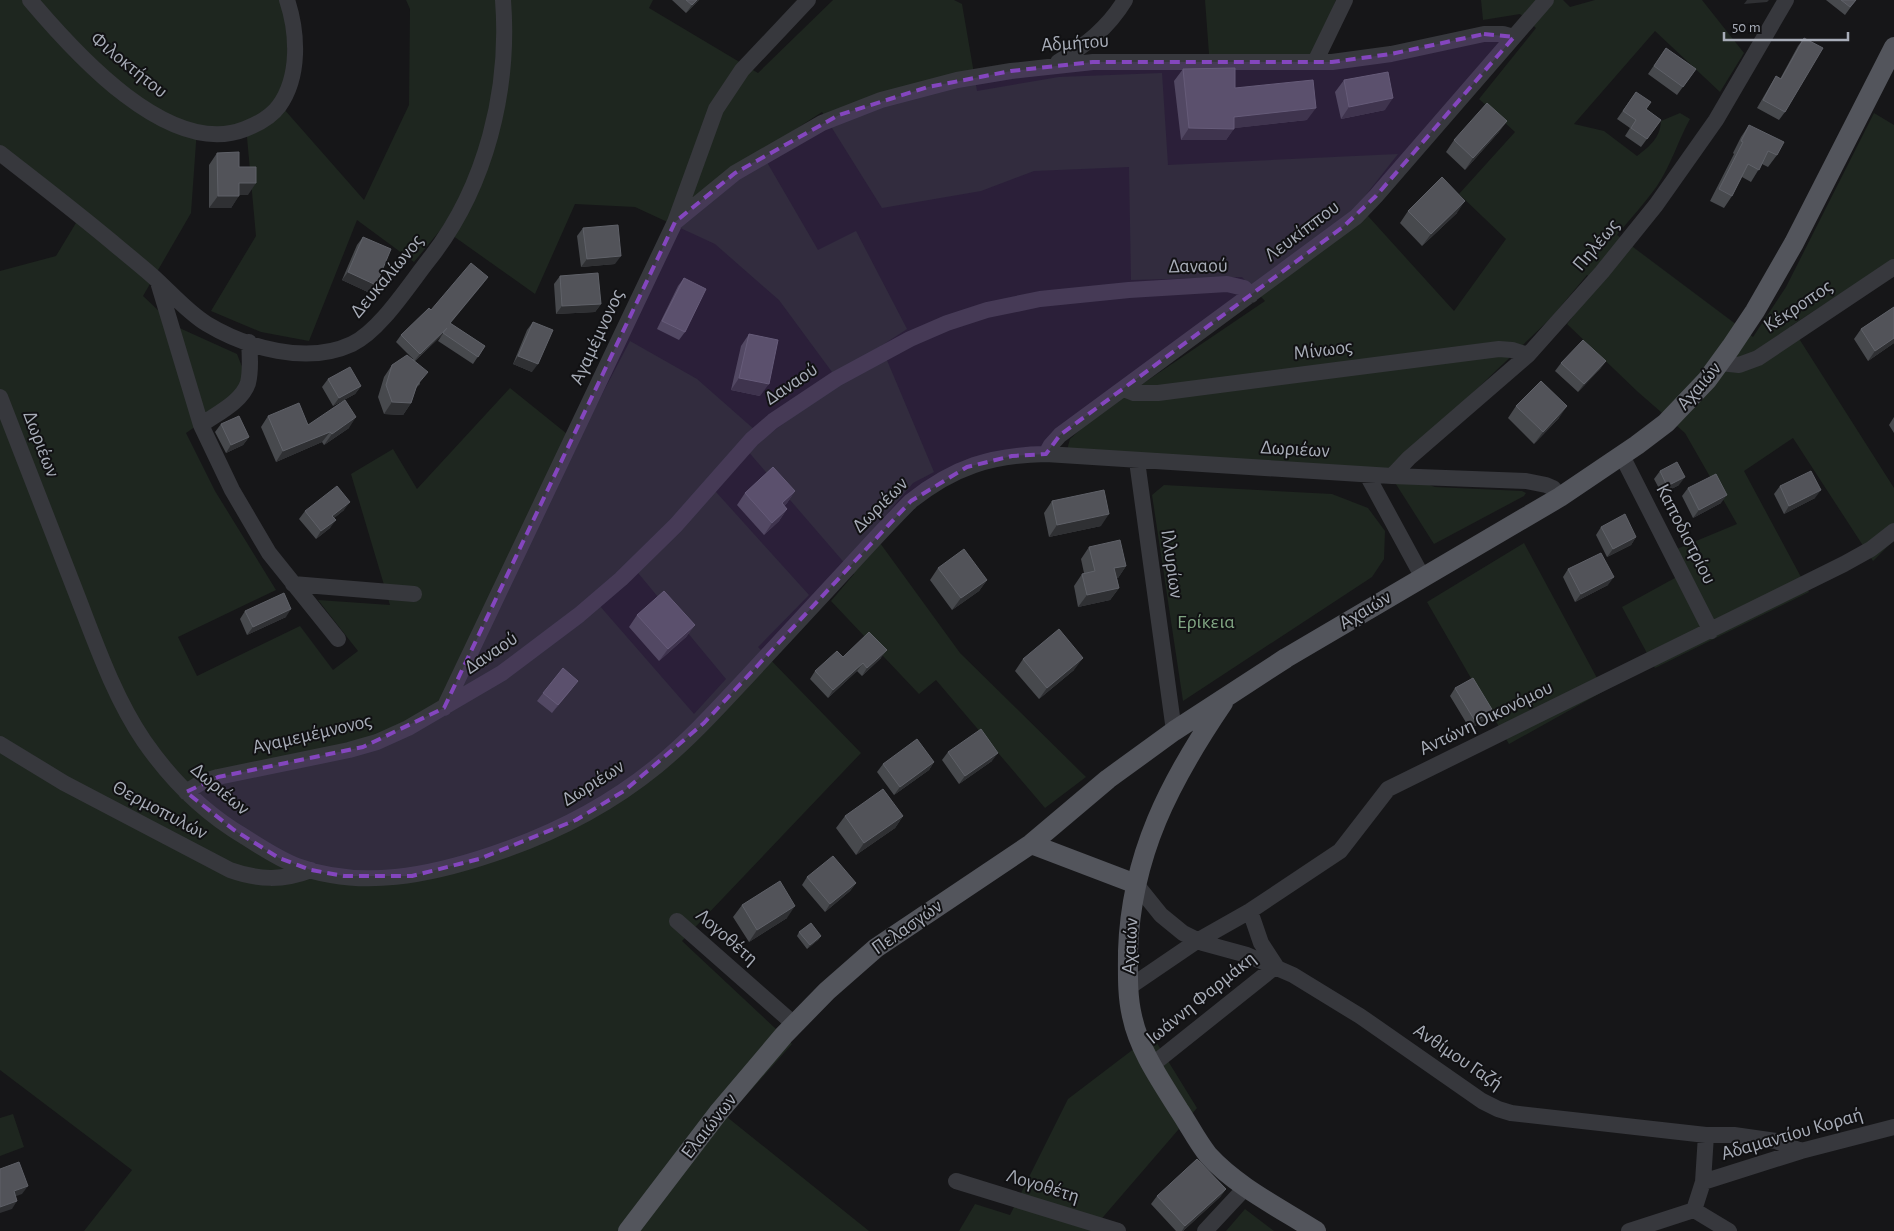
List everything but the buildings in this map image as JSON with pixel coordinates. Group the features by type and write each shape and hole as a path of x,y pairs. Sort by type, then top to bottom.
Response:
{"main road":[{"name":"Αχαιών","path":"1316,1231 1294,1224 1220,1167 1203,1148 1152,1065 1137,1033 1132,1016 1128,988 1129,939 1136,884 1149,838 1165,801 1185,762 1228,696 1286,658 1422,576 1560,497 1622,456 1666,423 1691,398 1720,363 1750,319 1784,262 1894,47"},
{"name":"Πελασγών","path":"794,1024 876,948 1031,844 1108,779 1228,696"},
{"path":"1031,844 1136,884"},
{"name":"Ελαιώνων","path":"628,1231 718,1113 794,1024"}],"street":[{"name":"Φιλοκτήτου","path":"30,0 84,59 141,106 162,119 197,132 223,134 238,132 264,120 275,112 286,93 292,74 295,53 287,0"},
{"name":"Δευκαλίωνος","path":"0,153 157,280 187,309 206,324 249,342 277,351 305,354 332,351 352,344 371,332 437,249 458,216 474,185 491,130 502,68 504,26 502,0"},
{"name":"Αγαμέμνονος","path":"444,708 675,222 712,119 721,100 751,60 808,0"},
{"path":"1054,65 1103,31 1125,0"},
{"path":"1315,62 1345,0"},
{"name":"Πηλέως","path":"1392,476 1409,458 1528,355 1602,272 1656,205 1716,120 1786,0"},
{"name":"Λευκίππου","path":"1046,454 1060,435 1344,227 1360,213 1547,1"},
{"name":"Αδμήτου","path":"675,222 735,173 799,134 839,115 928,87 1054,65 1106,61 1315,62 1378,57 1484,34 1503,34 1514,38"},
{"name":"Κέκροπος","path":"1720,363 1739,365 1758,358 1894,267"},
{"path":"157,280 201,425 244,513 293,584 338,639"},
{"name":"Δαναού","path":"444,708 520,660 598,600 654,547 752,439 773,421 852,369 910,339 947,323 987,310 1040,299 1119,291 1227,284 1244,288 1251,295"},
{"path":"201,425 240,396 244,390 250,369 249,342"},
{"name":"Μίνωος","path":"1124,389 1134,393 1158,393 1499,349 1512,350 1528,355"},
{"name":"Δωριέων","path":"0,397 95,641 115,689 142,738 186,792 234,830 296,866 344,876 405,877 430,873 508,849 558,828 593,810 636,782 693,735 899,513 925,490 953,473 979,463 1012,456 1046,454 1367,475 1526,481 1553,488 1560,497"},
{"name":"Καποδιστρίου","path":"1622,456 1711,631"},
{"name":"Ιλλυρίων","path":"1137,461 1174,732"},
{"path":"1367,475 1422,576"},
{"name":"Αντώνη Οικονόμου","path":"1128,988 1197,941 1250,911 1340,852 1388,789 1854,559 1872,549 1894,531"},
{"path":"293,584 414,594"},
{"name":"Αγαμεμέμνονος","path":"186,792 202,782 218,777 370,744 390,737 444,708"},
{"name":"Θερμοπυλών","path":"0,744 71,787 230,870 249,876 269,879 289,877 311,870"},
{"name":"Ανθίμου Γαζή","path":"1136,884 1155,908 1183,933 1197,941 1247,955 1276,966 1303,980 1498,1109 1511,1113 1706,1135 1734,1134 1776,1140 1802,1151"},
{"name":"Ιωάννη Φαρμάκη","path":"1152,1065 1276,966 1261,943 1250,911"},
{"name":"Λογοθέτη","path":"677,921 794,1024"},
{"name":"Αδαμαντίου Κοραή","path":"1703,1182 1802,1151 1894,1127"},
{"path":"1694,1210 1703,1182 1706,1135"},
{"name":"Λογοθέτη","path":"956,1181 1118,1231"},
{"path":"1205,1231 1246,1187"},
{"path":"1629,1231 1694,1210 1729,1231"}],"highlighted area":[{"path":"1484,34 1514,37 1376,196 1343,227 1060,435 1046,454 1012,456 967,467 911,501 704,723 624,791 576,820 479,859 412,876 344,876 311,870 279,858 234,830 186,792 218,777 363,747 444,708 675,222 735,173 839,115 928,87 1011,71 1093,62 1332,62 1391,54"}],"green space":[{"path":"0,0 281,0 288,37 286,78 276,100 364,200 409,105 410,9 406,0 653,0 649,8 758,73 833,0 954,0 962,4 977,91 1059,77 1162,73 1168,165 1398,154 1358,205 1454,311 1506,239 1459,194 1515,132 1479,99 1536,28 1520,14 1483,20 1481,0 1563,0 1570,7 1595,0 1702,0 1744,53 1720,92 1655,31 1574,124 1604,131 1637,156 1656,137 1661,121 1680,113 1690,119 1657,186 1617,235 1753,337 1786,287 1874,113 1894,125 1894,259 1791,326 1894,488 1894,540 1873,561 1793,438 1744,471 1809,592 1655,668 1622,607 1684,573 1672,551 1737,524 1685,433 1638,392 1567,324 1599,283 1587,275 1551,318 1433,431 1388,470 1435,487 1522,491 1526,493 1524,496 1434,544 1387,470 1067,450 1070,439 1095,416 1265,301 1242,277 1131,280 1129,167 1034,171 981,191 882,208 822,112 761,152 818,250 856,231 907,329 881,346 934,472 913,483 872,532 960,653 1086,777 1045,808 936,680 919,694 831,601 854,574 740,442 707,482 809,595 758,647 861,753 682,941 792,1044 727,1117 869,1231 84,1231 132,1170 0,1070 0,271 56,256 79,218 0,149","holes":["246,126 256,236 211,311 261,332 309,341 357,220 414,262 442,228 535,294 575,204 635,207 715,244 779,300 832,372 837,384 764,438 697,379 630,341 577,442 510,388 417,489 393,449 351,474 390,605 318,600 358,651 333,670 300,626 197,676 178,637 276,590 215,491 186,433 221,409 246,377 237,354 175,326 143,296 191,213 197,129","629,562 726,679 694,714 592,597"]},
{"path":"1205,0 1336,0 1315,54 1209,54"},
{"name":"Ερίκεια","path":"1164,485 1332,494 1368,508 1385,531 1384,559 1372,577 1183,701 1152,495"},
{"path":"1524,543 1604,691 1509,744 1427,602"},
{"path":"1152,1035 1197,1108 1091,1231 959,1231 975,1204 1010,1215 1068,1099"},
{"path":"13,1114 24,1147 0,1156 0,1118"},
{"path":"1245,1209 1274,1231 1226,1231"}]}
